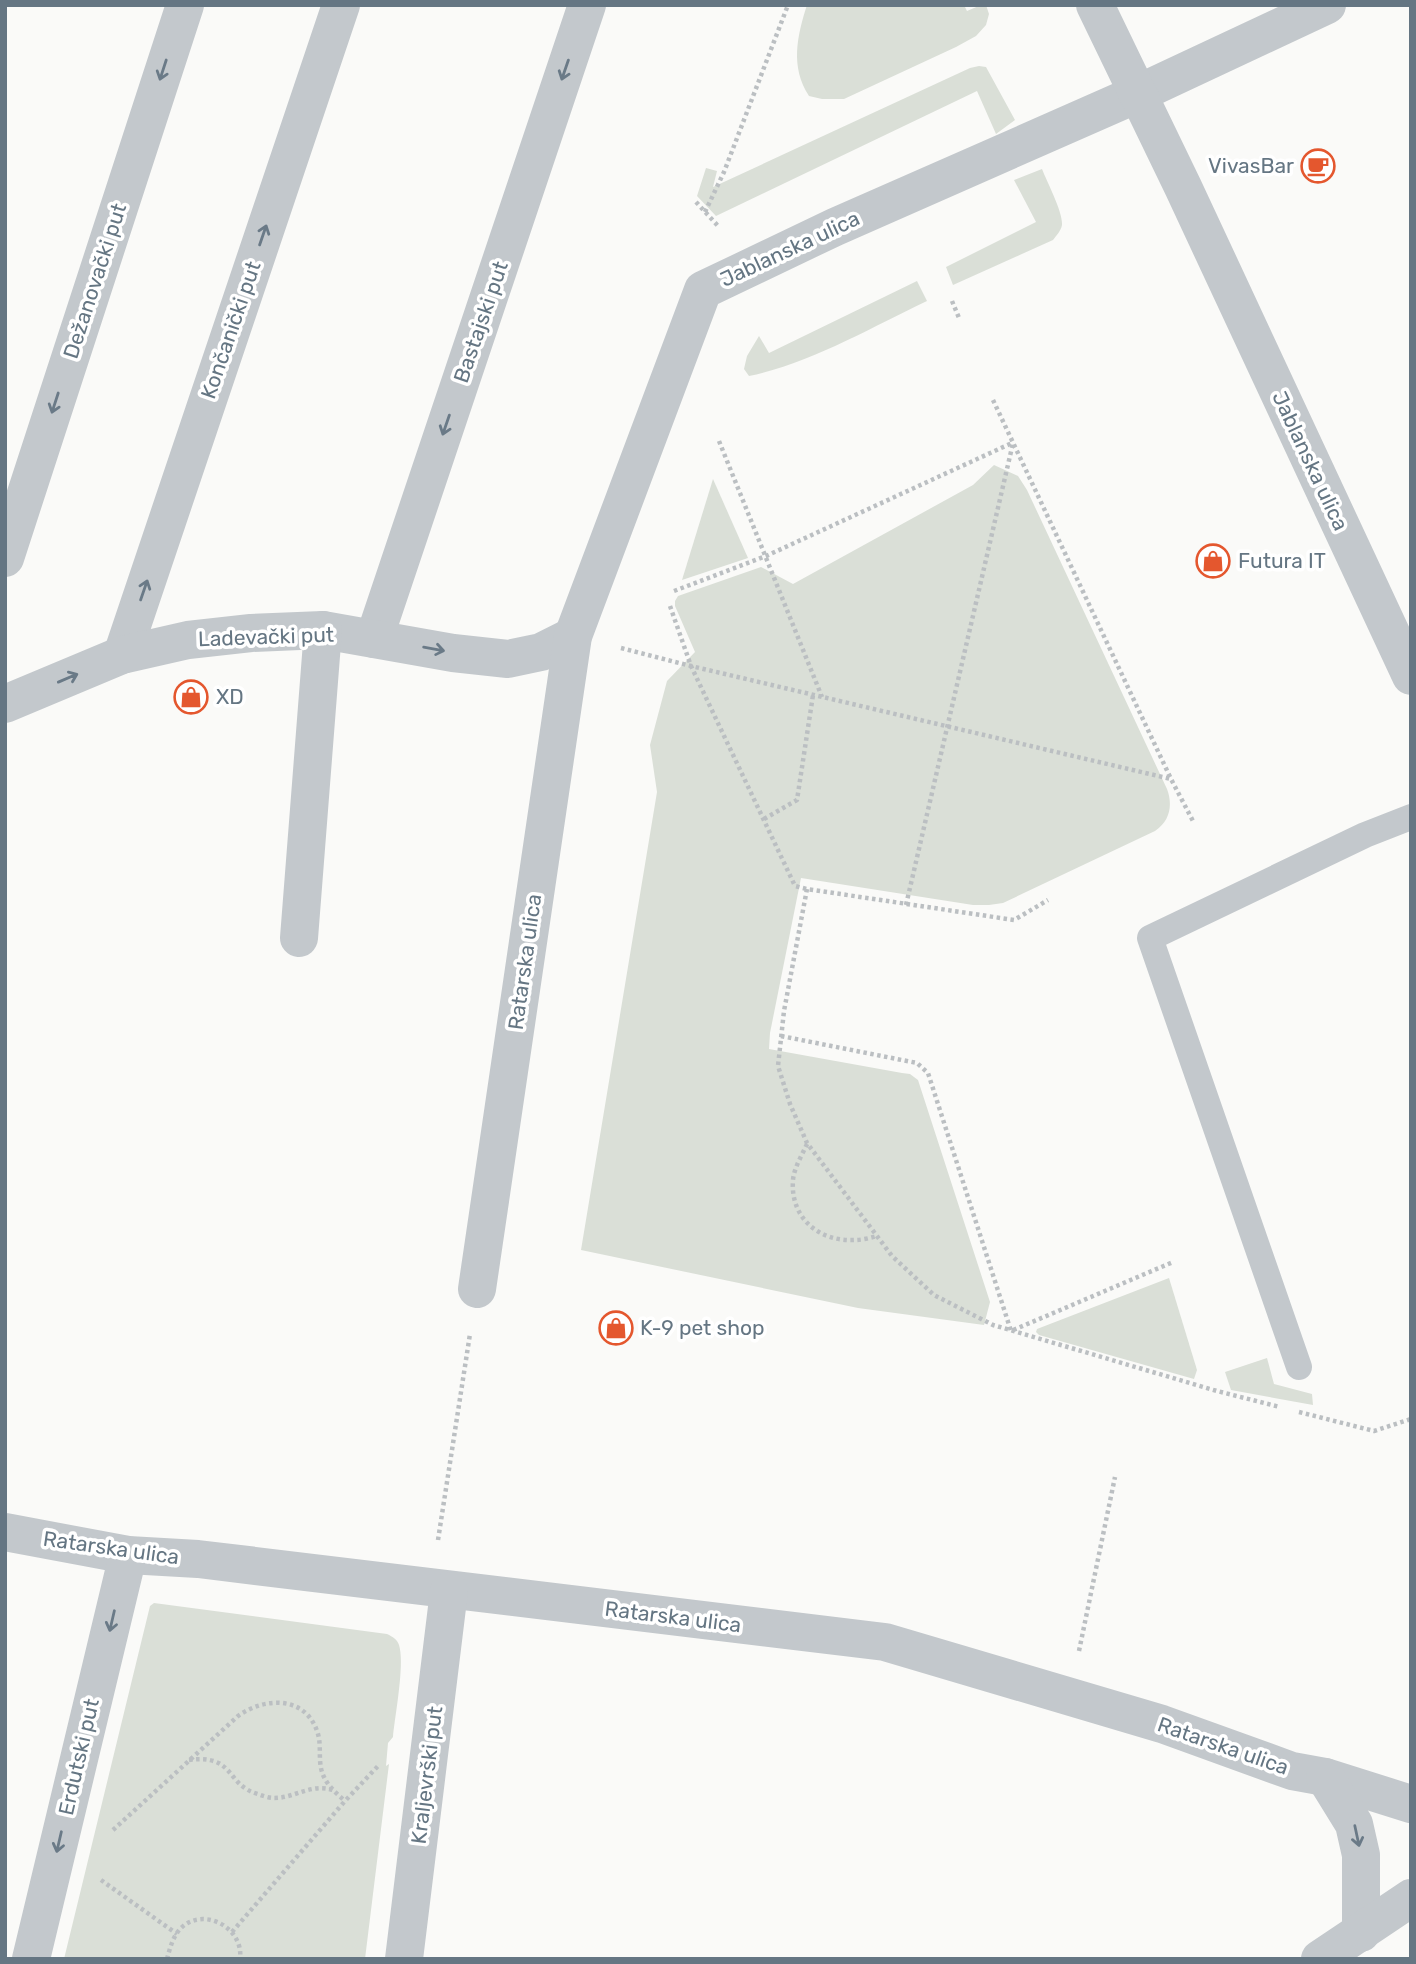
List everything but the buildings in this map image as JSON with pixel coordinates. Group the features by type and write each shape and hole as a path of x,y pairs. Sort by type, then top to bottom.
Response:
{"street":[{"name":"Dežanovački put","path":"5,558 184,5"},
{"name":"Končanički put","path":"122,655 341,5"},
{"name":"Bastajski put","path":"374,639 587,5"},
{"name":"Jablanska ulica","path":"1096,5 1411,676"},
{"path":"1137,94 1327,5"},
{"name":"Jablanska ulica","path":"573,636 703,290 835,227 1137,94"},
{"name":"Ladevački put","path":"5,704 122,655 188,640 251,633 323,630 453,653 508,659 541,652 573,636"},
{"path":"299,938 323,630"},
{"name":"Ratarska ulica","path":"477,1289 573,636"},
{"name":"Ratarska ulica","path":"5,1532 128,1555 198,1559 365,1578 449,1591 885,1642 1162,1724 1292,1771 1325,1777 1411,1804"},
{"name":"Erdutski put","path":"31,1959 128,1555"},
{"name":"Kraljevrški put","path":"404,1959 449,1591"},
{"path":"1325,1777 1354,1824 1361,1856 1361,1933"},
{"path":"1320,1959 1411,1898"}],"lane":[{"path":"1299,1367 1150,938 1365,835 1411,817"}],"path":[{"path":"705,212 724,172 788,5"},
{"path":"952,301 959,318"},
{"path":"993,400 1194,823"},
{"path":"719,441 822,697"},
{"path":"674,591 766,556 1013,443"},
{"path":"906,905 1013,443"},
{"path":"670,606 691,666 795,886 1014,920 1048,900"},
{"path":"573,636 1171,779"},
{"path":"764,819 797,800 813,695"},
{"path":"807,889 784,1011 778,1066 790,1104 807,1143 892,1256 934,1295 993,1325 1217,1391 1281,1407"},
{"path":"781,1036 917,1063 928,1073 1011,1331"},
{"path":"807,1143 793,1178 794,1200 802,1217 813,1228 832,1238 856,1240 877,1236"},
{"path":"1011,1331 1173,1262"},
{"path":"436,1548 477,1289"},
{"path":"1294,1410 1374,1431 1411,1419"},
{"path":"1077,1663 1115,1476"},
{"path":"107,1835 250,1707 262,1703 290,1704 310,1717 319,1738 322,1773 345,1801"},
{"path":"232,1932 345,1801 387,1758"},
{"path":"189,1760 209,1759 218,1762 226,1767 244,1788 274,1798 314,1788 334,1790"},
{"path":"57,1850 177,1934"},
{"path":"167,1959 173,1939 180,1929 200,1919 223,1924 232,1932 238,1941 240,1959"}],"shaded area":[{"path":"807,5 964,5 967,11 986,5 989,14 986,25 976,36 956,47 844,99 822,99 809,96 797,63 800,28"},
{"path":"979,66 986,67 1015,120 996,134 977,91 716,216 697,196 706,168 717,171 713,187"},
{"path":"1042,169 1062,219 1057,235 1053,240 953,285 946,267 1036,222 1014,180"},
{"path":"917,281 927,301 795,363 749,376 744,369 747,356 759,336 769,353"},
{"path":"994,465 1018,476 1027,490 1167,789 1170,807 1167,818 1155,831 1003,903 973,905 801,878 769,1049 910,1074 918,1080 990,1302 984,1325 858,1308 581,1250 657,792 650,745 667,681 695,652 675,601 678,596 761,567 793,584 973,485"},
{"path":"713,479 748,558 682,580"},
{"path":"1169,1278 1197,1370 1194,1379 1036,1332 1037,1329"},
{"path":"1267,1358 1274,1384 1312,1394 1313,1405 1231,1390 1225,1372"},
{"path":"154,1603 387,1634 397,1641 401,1654 399,1690 393,1737 388,1743 386,1766 389,1764 365,1959 64,1959 150,1606"}],"place":[{"name":"VivasBar","path":"1318,166"},
{"name":"Futura IT","path":"1213,561"},
{"name":"XD","path":"191,697"},
{"name":"K-9 pet shop","path":"616,1328"}]}
